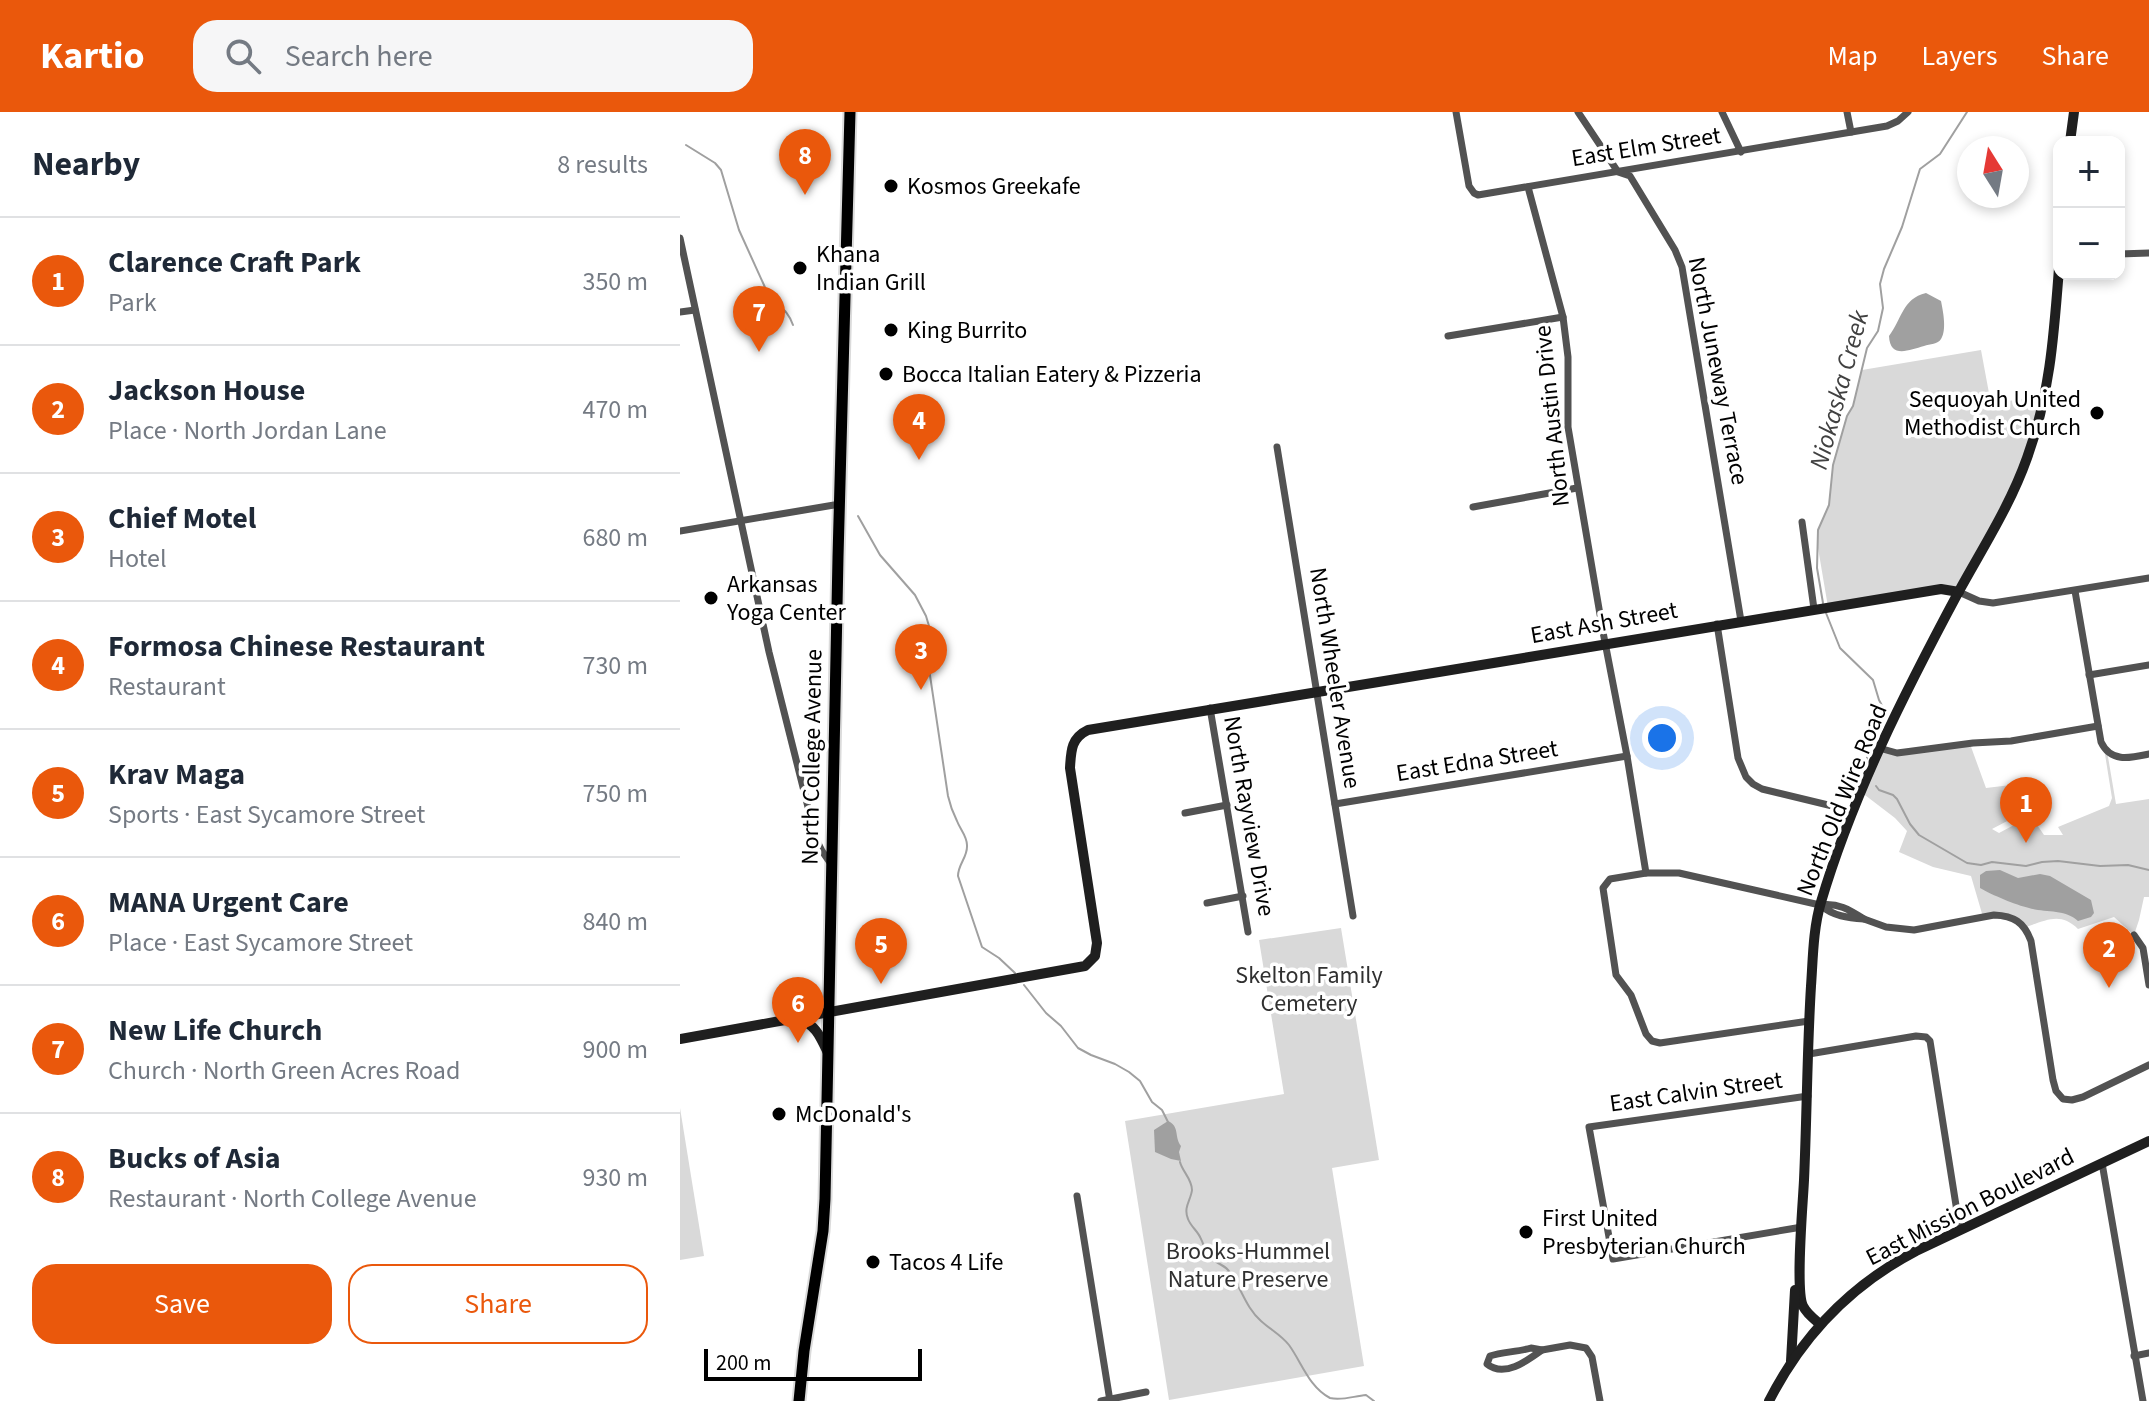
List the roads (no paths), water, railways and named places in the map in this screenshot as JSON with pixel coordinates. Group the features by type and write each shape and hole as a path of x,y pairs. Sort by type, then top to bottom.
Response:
{"main road":[{"name":"North College Avenue","path":"799,1401 823,1231 850,112"}],"street":[{"path":"1456,112 1469,186 1474,193 1483,195 1528,187"},
{"name":"North Juneway Terrace","path":"1578,112 1618,172 1630,176 1682,267 1741,621"},
{"path":"1722,112 1741,152"},
{"path":"1847,112 1851,132"},
{"name":"East Elm Street","path":"1528,187 1887,126 1908,112"},
{"path":"2071,136 2074,112"},
{"name":"North Austin Drive","path":"1528,187 1563,317 1568,357 1568,427 1577,488 1646,873"},
{"path":"680,238 769,652 816,839 832,865"},
{"path":"2125,254 2149,253"},
{"name":"North Old Wire Road","path":"1820,1324 1803,1306 1800,1273 1809,1021 1815,931 1820,905 1879,748 2020,476 2037,427 2051,362 2058,280"},
{"path":"680,312 695,310"},
{"path":"1448,336 1563,317"},
{"name":"North Wheeler Avenue","path":"1277,447 1353,916"},
{"path":"1473,507 1577,488"},
{"path":"680,531 840,504"},
{"path":"1802,522 1814,609"},
{"name":"East Ash Street","path":"829,1011 1085,966 1095,956 1097,943 1070,768 1072,746 1078,734 1088,730 1941,589 1993,603 2149,578"},
{"path":"2075,591 2101,742 2109,754 2120,758 2149,754"},
{"path":"1717,624 1735,744 1742,769 1753,784 1762,789 1853,811"},
{"path":"2089,675 2149,665"},
{"name":"North Rayview Drive","path":"1210,708 1248,932"},
{"path":"1879,748 1897,753 2011,741 2098,726"},
{"name":"East Edna Street","path":"1335,804 1627,756"},
{"path":"1185,813 1227,805"},
{"path":"1809,1021 1660,1043 1652,1041 1643,1028 1631,995 1616,975 1603,895 1605,883 1610,879 1646,873 1689,875 1820,905 1828,912 1847,918 1864,919 1905,930 1994,915 2008,916 2019,921 2031,941 2053,1080 2056,1091 2063,1099 2083,1097 2149,1065"},
{"path":"1207,903 1243,896"},
{"path":"2134,935 2143,948 2149,985"},
{"path":"680,1039 829,1011"},
{"path":"796,1017 815,1028 828,1054"},
{"path":"1809,1054 1916,1036 1926,1037 1931,1046 1961,1229"},
{"name":"East Calvin Street","path":"1802,1227 1613,1259 1589,1127 1808,1096"},
{"name":"East Mission Boulevard","path":"1769,1401 1791,1361 1820,1324 1881,1271 1961,1229 2149,1141"},
{"path":"2102,1163 2143,1401"},
{"path":"1077,1196 1107,1400 1146,1392"},
{"path":"1791,1361 1795,1292 1800,1273"},
{"path":"1542,1350 1506,1369 1497,1370 1487,1364 1490,1356 1495,1354 1531,1348 1542,1350 1570,1345 1586,1348 1592,1357 1600,1401"},
{"path":"2134,1356 2149,1353"}],"waterway":[{"name":"Niokaska Creek","path":"1823,603 1817,568 1818,530 1829,505 1833,465 1847,416 1853,406 1867,348 1878,331 1883,308 1880,284 1884,269 1902,227 1920,169 1940,154 1967,112"},
{"path":"686,145 721,170 739,230 768,294 785,311 793,325"},
{"path":"858,516 880,555 915,595 926,616 929,626 928,662 948,796 967,842 958,876 982,947 1015,973"},
{"name":"Niokaska Creek","path":"1826,613 1840,648 1873,680 1885,711 1867,761"},
{"name":"Niokaska Creek","path":"1876,786 1897,799 1919,835 1967,863 2026,866 2058,861 2100,866 2128,865 2149,870"},
{"path":"1024,985 1078,1048 1115,1064 1140,1081 1168,1122"},
{"path":"1180,1162 1192,1186 1186,1211 1189,1222 1200,1236 1208,1256 1228,1270 1256,1315 1283,1338 1311,1381 1323,1393 1334,1399 1366,1395 1374,1401"}],"place":[{"name":"Kosmos Greekafe","path":"891,186"},
{"name":"Bucks of Asia","path":"805,195"},
{"name":"Khana Indian Grill","path":"800,268"},
{"name":"King Burrito","path":"891,330"},
{"name":"New Life Church","path":"759,352"},
{"name":"Bocca Italian Eatery & Pizzeria","path":"886,374"},
{"name":"Sequoyah United Methodist Church","path":"2097,413"},
{"name":"Formosa Chinese Restaurant","path":"919,460"},
{"name":"Arkansas Yoga Center","path":"711,598"},
{"name":"Chief Motel","path":"921,690"},
{"name":"Clarence Craft Park","path":"2026,843"},
{"name":"Krav Maga","path":"881,984"},
{"name":"Jackson House","path":"2109,988"},
{"name":"MANA Urgent Care","path":"798,1043"},
{"name":"McDonald's","path":"779,1114"},
{"name":"First United Presbyterian Church","path":"1526,1232"},
{"name":"Tacos 4 Life","path":"873,1262"}],"park label":[{"name":"Skelton Family Cemetery","path":"1309,989"},
{"name":"Brooks-Hummel Nature Preserve","path":"1248,1265"}]}
